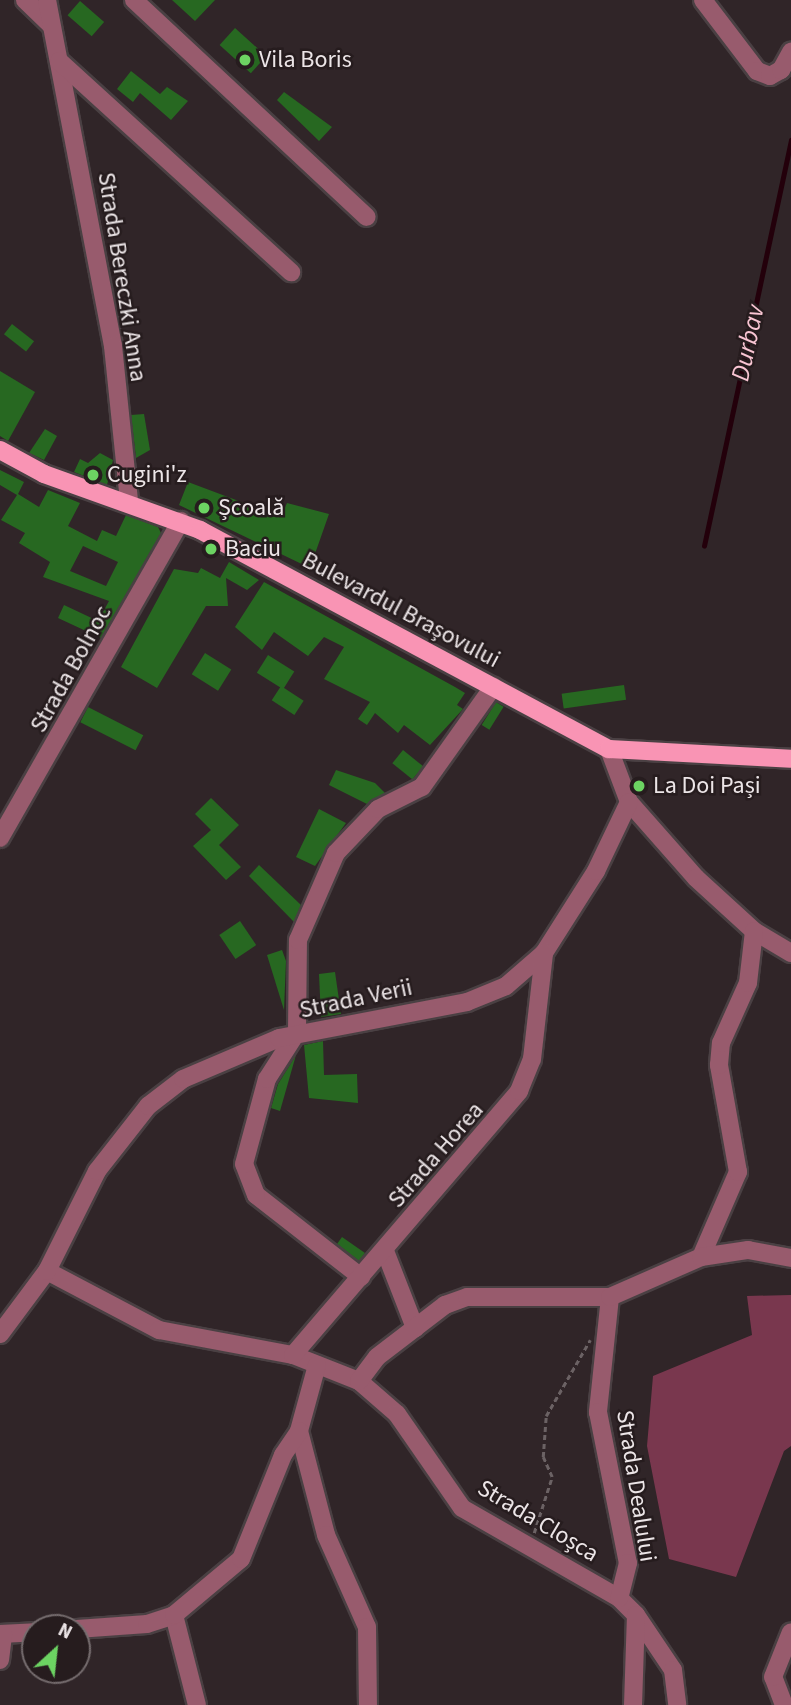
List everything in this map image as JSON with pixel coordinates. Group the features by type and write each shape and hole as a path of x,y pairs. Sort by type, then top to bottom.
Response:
{"main road":[{"name":"Bulevardul Brașovului","path":"0,450 44,474 181,521 609,749 791,759"}],"street":[{"path":"25,0 51,25"},
{"name":"Strada Bereczki Anna","path":"47,0 113,346 129,502"},
{"path":"134,0 367,217"},
{"path":"703,0 757,71 770,76 782,70 791,52"},
{"path":"59,61 291,272"},
{"name":"Strada Bolnoc","path":"0,838 181,521"},
{"path":"0,1334 47,1271 97,1171 148,1106 183,1079 297,1032 298,940 336,853 378,809 422,787 492,687"},
{"path":"609,749 628,802 754,931 791,953"},
{"name":"Strada Verii","path":"361,1277 256,1195 246,1176 267,1079 297,1032 467,1002 506,986 544,953 596,871 628,802"},
{"path":"701,1257 738,1172 719,1065 721,1044 748,983 754,931"},
{"name":"Strada Horea","path":"293,1355 385,1251 519,1091 532,1059 544,953"},
{"path":"359,1381 415,1328 467,1297 610,1297 701,1257 748,1250 791,1258"},
{"path":"385,1251 415,1328"},
{"name":"Strada Cloșca","path":"47,1271 159,1330 293,1355 359,1381 397,1414 462,1508 619,1598 636,1615 673,1670 677,1705"},
{"name":"Strada Dealului","path":"610,1297 603,1324 598,1412 628,1563 619,1598"},
{"path":"91,1628 147,1624 174,1615 241,1559 283,1455 299,1431 317,1365"},
{"path":"299,1431 326,1535 367,1627 368,1705"},
{"path":"174,1615 197,1705"},
{"path":"633,1705 636,1615"},
{"path":"784,1705 773,1677 791,1632"},
{"path":"0,1660 1,1634 21,1633"}],"path":[{"path":"529,1546 551,1477 543,1457 546,1416 603,1324"}],"shaded area":[{"path":"791,1295 791,1446 784,1451 736,1577 669,1559 647,1446 653,1376 752,1335 747,1296"}],"building":[{"path":"172,0 215,0 195,21"},
{"path":"80,1 104,22 92,36 68,15"},
{"path":"235,28 266,56 251,73 220,45"},
{"path":"131,71 160,94 167,87 188,101 171,120 140,93 133,102 117,89"},
{"path":"284,92 332,127 319,141 277,100"},
{"path":"12,324 34,341 26,351 4,334"},
{"path":"0,371 35,392 8,441 0,436"},
{"path":"144,414 150,450 136,458 131,415"},
{"path":"45,429 57,436 44,460 29,453"},
{"path":"100,453 113,460 107,485 74,472 80,459 88,463"},
{"path":"0,470 24,482 18,494 39,507 48,490 80,503 68,526 97,541 102,530 116,536 126,515 158,527 161,533 101,638 58,618 64,605 98,621 109,601 43,577 50,562 19,543 25,533 1,520 17,495 0,485","holes":["83,546 118,562 106,586 70,571"]},
{"path":"188,482 281,517 287,503 329,514 310,568 179,505"},
{"path":"229,562 259,580 247,590 226,578 228,606 206,606 157,688 121,667 174,569 198,573 201,568 220,578"},
{"path":"264,582 465,693 457,705 463,709 430,745 404,725 398,733 375,713 367,725 358,719 370,702 324,679 344,647 324,637 308,656 274,632 262,650 235,627"},
{"path":"205,653 231,669 218,691 192,674"},
{"path":"268,655 294,671 283,689 257,673"},
{"path":"624,685 626,700 564,709 562,694"},
{"path":"281,686 304,701 294,715 272,700"},
{"path":"496,702 504,707 489,730 482,725"},
{"path":"88,707 143,735 136,750 80,722"},
{"path":"403,750 423,766 413,780 392,763"},
{"path":"336,770 375,783 385,793 367,804 329,785"},
{"path":"211,798 239,825 219,845 241,867 226,880 193,846 211,830 195,814"},
{"path":"319,809 346,823 315,866 296,857"},
{"path":"259,865 301,905 294,922 249,876"},
{"path":"240,921 256,945 235,959 219,935"},
{"path":"282,950 286,961 284,1010 267,955"},
{"path":"335,972 341,1014 321,1017 319,974"},
{"path":"323,1041 324,1075 357,1074 358,1103 309,1098 304,1045"},
{"path":"296,1055 280,1111 271,1108 278,1084"},
{"path":"342,1237 365,1253 359,1261 337,1244"}],"waterway":[{"name":"Durbav","path":"704,546 791,140"}],"place":[{"name":"Vila Boris","path":"245,60"},
{"name":"Cugini'z","path":"93,475"},
{"name":"Școală","path":"204,508"},
{"name":"Baciu","path":"211,549"},
{"name":"La Doi Pași","path":"639,786"}]}
